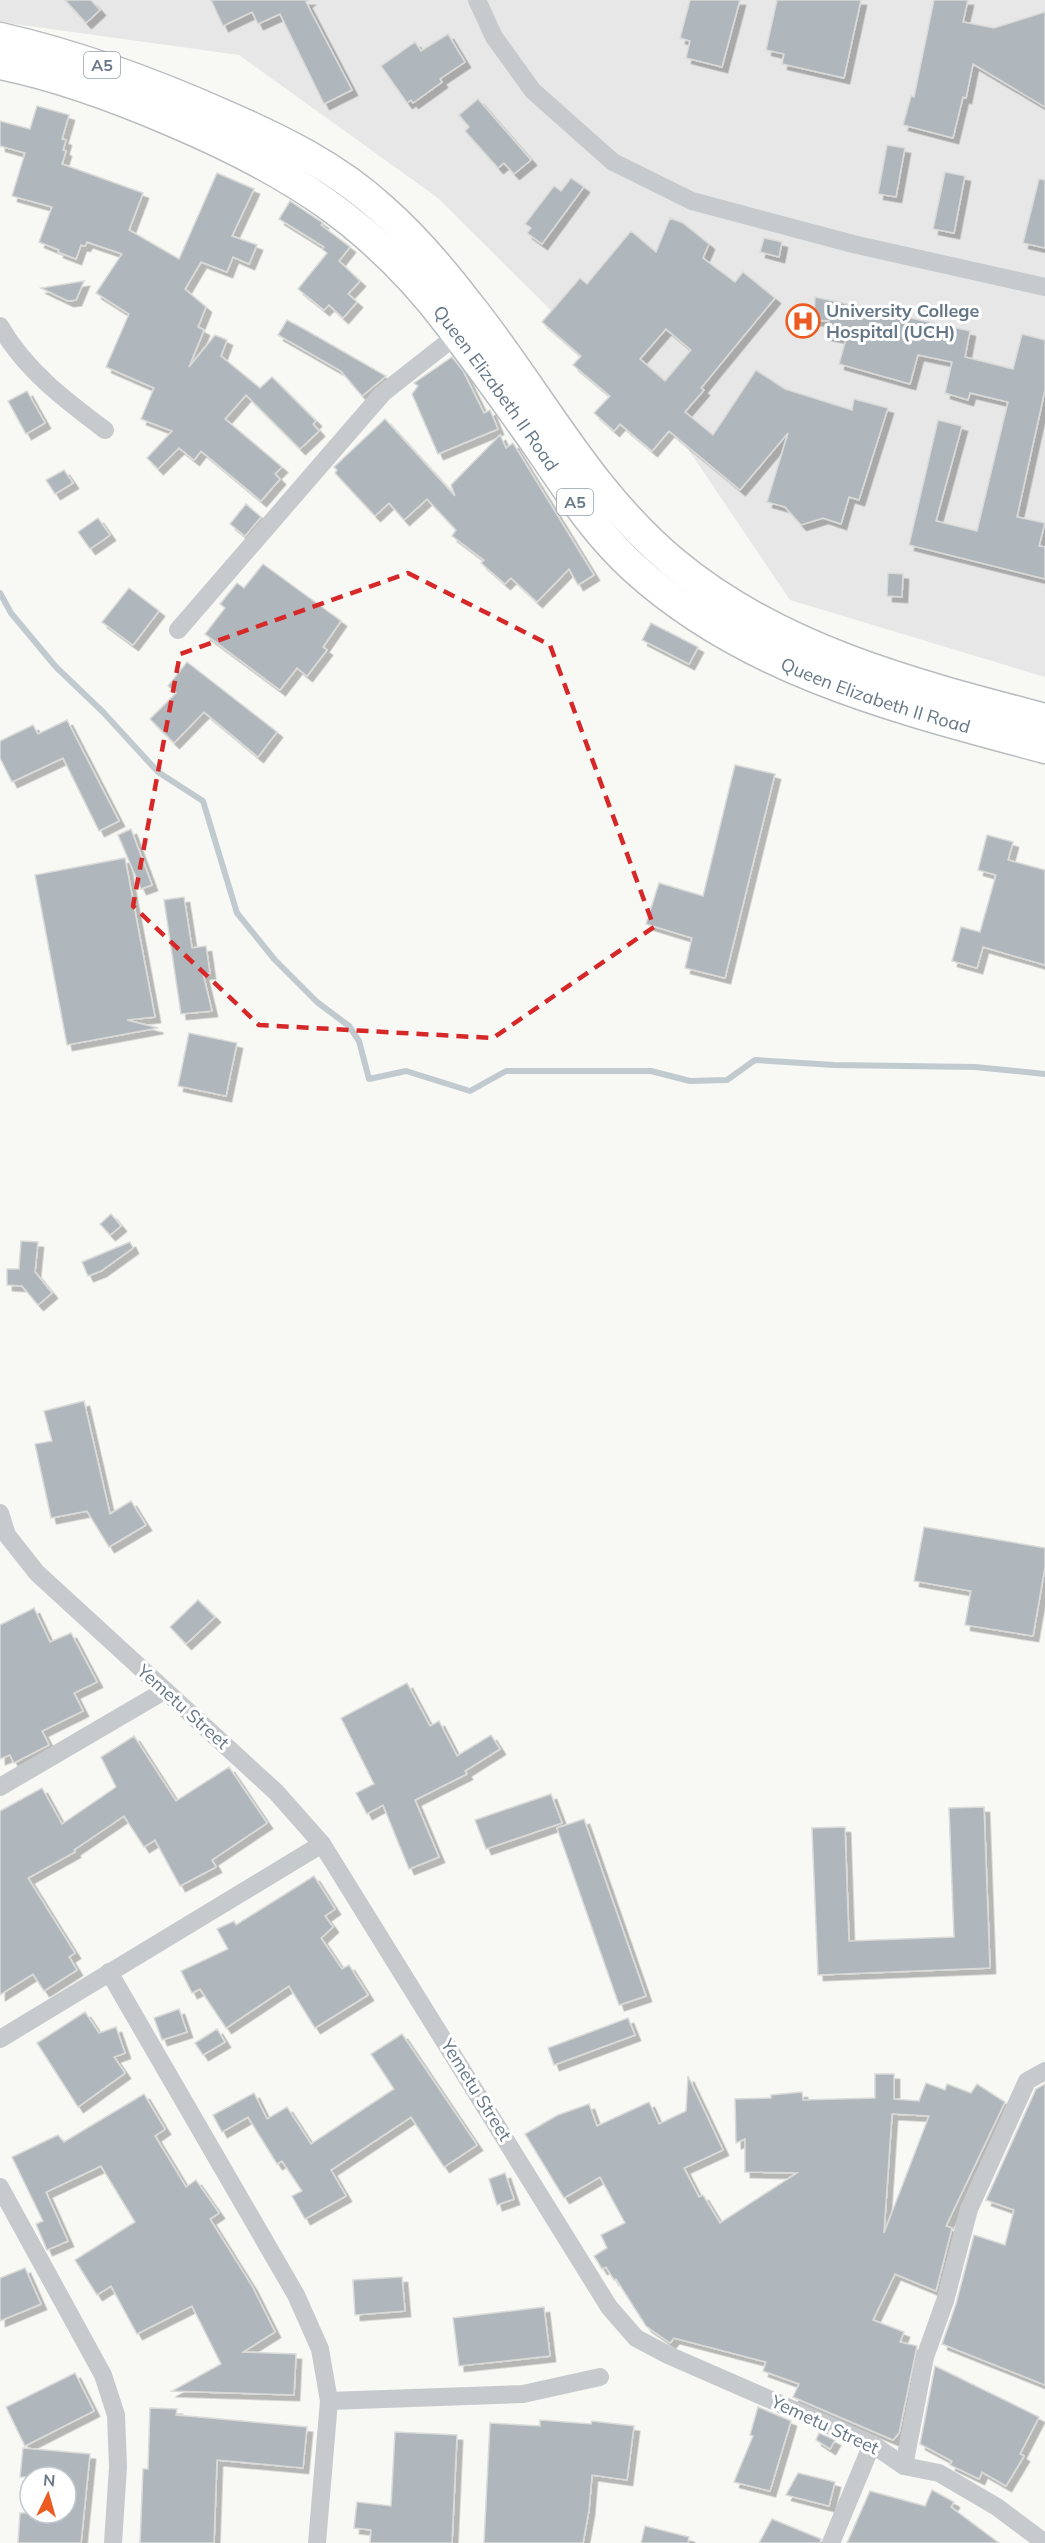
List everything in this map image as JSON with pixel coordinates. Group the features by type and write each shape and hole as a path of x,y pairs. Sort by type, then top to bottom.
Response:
{"highway":[{"name":"Queen Elizabeth II Road","path":"0,38 55,50 119,71 282,140 336,174 381,207 426,254 470,305 615,508 675,564 749,614 818,649 892,677 948,708 1045,748"},
{"name":"Queen Elizabeth II Road","path":"0,64 40,72 110,94 269,166 323,199 361,229 406,271 457,335 580,508 636,570 745,646 817,679 884,704 948,708 1045,719"}],"street":[{"path":"477,0 494,37 522,78 613,162 693,201 853,244 1045,287"},
{"path":"0,326 33,371 71,405 105,430"},
{"path":"178,630 383,393 457,335"},
{"name":"Yemetu Street","path":"0,1513 7,1534 37,1573 276,1792 322,1844 609,2307 636,2338 668,2355 872,2444 904,2466 939,2473 997,2507 1045,2543"},
{"path":"0,1787 164,1691"},
{"path":"0,2039 322,1844"},
{"path":"109,1972 296,2295 320,2349 328,2401 317,2543"},
{"path":"904,2466 925,2357 945,2301 969,2209 997,2142 1027,2081 1045,2071"},
{"path":"0,2187 104,2375 116,2415 118,2467 113,2543"},
{"path":"328,2401 523,2394 600,2377"},
{"path":"831,2543 872,2444"}],"highlighted area":[{"path":"408,573 550,645 654,927 493,1038 259,1025 133,906 180,654"}],"shaded area":[{"name":"University College Hospital (UCH)","path":"0,0 1045,0 1045,677 790,600 684,443 438,198 239,55 0,22"}],"building":[{"path":"65,0 91,0 100,10 86,23"},
{"path":"211,0 309,0 306,2 352,90 324,104 280,14 258,24 252,12 223,26"},
{"path":"690,0 740,0 722,67 686,58 690,41 680,38"},
{"path":"777,0 861,0 844,78 782,64 784,54 766,50"},
{"path":"934,0 968,0 963,22 994,28 1045,12 1045,107 973,64 966,98 963,97 953,138 903,125 911,96 914,97"},
{"path":"448,34 465,62 440,79 442,82 413,103 411,100 407,103 381,66 415,42 421,51"},
{"path":"478,99 531,160 514,174 504,163 498,168 465,131 469,127 459,115"},
{"path":"37,106 69,115 62,139 66,140 63,150 66,151 62,164 143,193 129,230 179,259 217,173 254,189 232,236 257,245 249,264 233,257 227,272 201,262 185,289 206,307 198,327 204,330 189,367 215,335 227,340 221,356 260,388 272,377 316,421 313,424 319,431 300,449 246,395 225,419 282,467 275,474 280,479 261,501 201,451 194,460 179,448 158,469 147,458 172,431 141,419 154,388 106,367 129,314 96,293 122,254 87,242 85,246 81,245 76,259 39,242 52,207 12,196 25,153 0,146 0,121 30,129"},
{"path":"887,145 905,148 896,197 878,194"},
{"path":"945,172 965,176 954,233 933,229"},
{"path":"571,178 584,187 542,244 527,233 531,228 525,224 554,186 561,191"},
{"path":"1039,179 1045,180 1045,248 1023,243"},
{"path":"290,201 323,223 321,225 350,247 339,261 360,281 348,294 357,302 343,318 329,305 324,310 298,289 327,253 322,249 324,247 279,219"},
{"path":"670,218 683,223 709,244 703,258 735,282 743,272 775,298 701,388 704,390 685,412 713,435 756,370 785,389 852,410 854,399 888,408 859,500 849,497 841,524 823,518 801,525 785,507 767,502 788,433 740,490 669,431 652,451 620,424 614,431 594,413 610,396 573,365 581,356 542,322 580,278 587,284 631,231 656,252","holes":["666,329 691,350 665,381 640,359"]},
{"path":"764,238 782,242 779,257 760,252"},
{"path":"84,281 76,300 68,301 41,288"},
{"path":"815,297 970,331 965,357 1013,369 1022,334 1045,340 1045,390 1017,517 1045,523 1039,546 1045,547 1045,579 909,545 938,420 962,426 936,521 977,531 1008,402 970,393 968,400 945,393 952,362 918,355 910,384 839,364 846,339 826,335 829,321 814,320"},
{"path":"287,320 386,376 362,396 341,371 278,335"},
{"path":"452,357 463,371 484,413 490,410 498,429 438,454 412,394 418,386 414,383"},
{"path":"27,391 45,423 26,434 8,401"},
{"path":"385,419 455,496 451,485 500,435 506,448 513,443 594,575 578,585 569,569 537,602 511,578 505,584 481,563 484,560 452,536 456,530 427,499 404,520 389,503 375,516 335,473 337,470 334,467"},
{"path":"64,470 73,483 55,494 46,480"},
{"path":"246,504 261,517 245,536 230,524"},
{"path":"98,518 110,535 90,549 78,532"},
{"path":"263,564 341,621 323,647 327,650 307,676 297,668 280,690 205,634 225,608 220,604 237,583 244,588"},
{"path":"888,573 903,574 902,597 887,596"},
{"path":"129,588 159,611 133,645 102,622"},
{"path":"651,623 698,647 689,664 642,640"},
{"path":"187,662 277,732 258,757 204,712 174,743 150,719 176,693 168,686"},
{"path":"67,720 119,821 99,831 63,758 12,782 0,758 0,741 33,725 38,734"},
{"path":"735,765 775,774 725,978 685,968 692,938 646,924 659,883 703,896"},
{"path":"131,829 152,885 141,889 118,835"},
{"path":"987,835 1013,842 1008,860 1045,870 1045,965 983,947 977,968 952,961 961,927 980,932 996,875 978,870"},
{"path":"125,858 155,1017 127,1020 158,1028 67,1045 35,875"},
{"path":"184,897 192,948 206,946 210,973 203,974 212,1011 181,1014 164,900"},
{"path":"189,1033 237,1043 226,1096 178,1086"},
{"path":"111,1214 121,1226 110,1235 100,1224"},
{"path":"21,1241 38,1242 35,1272 52,1293 38,1305 22,1286 7,1285 7,1269 19,1269"},
{"path":"130,1242 133,1248 101,1271 88,1276 82,1262"},
{"path":"84,1401 110,1514 131,1501 146,1525 109,1547 87,1511 51,1518 35,1444 52,1441 44,1411"},
{"path":"924,1527 1045,1548 1045,1567 1033,1636 965,1625 971,1591 914,1581"},
{"path":"198,1600 215,1617 186,1644 170,1627"},
{"path":"34,1608 50,1642 71,1633 97,1682 74,1693 83,1711 42,1731 49,1745 14,1763 10,1755 0,1759 0,1625"},
{"path":"407,1683 430,1726 439,1721 457,1756 491,1735 500,1749 465,1771 467,1774 415,1800 439,1857 409,1869 383,1805 367,1814 356,1793 374,1784 341,1718"},
{"path":"134,1736 176,1801 229,1767 267,1823 212,1860 216,1867 180,1886 155,1840 144,1847 124,1816 74,1850 75,1852 28,1878 75,1953 69,1957 77,1970 44,1991 33,1974 0,1995 0,1811 42,1788 62,1824 116,1787 101,1757"},
{"path":"551,1794 562,1823 486,1849 475,1820"},
{"path":"984,1807 990,1968 818,1975 812,1828 845,1827 849,1941 954,1937 949,1808"},
{"path":"584,1819 646,1996 619,2005 557,1828"},
{"path":"314,1876 335,1909 325,1916 333,1927 321,1938 342,1969 349,1965 368,1995 315,2028 289,1986 226,2028 200,1989 192,1993 181,1971 228,1949 217,1929 234,1921 236,1925"},
{"path":"179,2009 187,2032 162,2040 154,2018"},
{"path":"85,2012 99,2033 116,2027 125,2053 114,2057 125,2073 78,2107 37,2043"},
{"path":"628,2018 635,2035 554,2065 548,2048"},
{"path":"217,2029 225,2042 203,2055 195,2043"},
{"path":"402,2034 477,2145 444,2167 411,2117 331,2170 346,2196 305,2219 292,2196 302,2191 282,2161 277,2164 248,2117 222,2132 213,2115 254,2093 267,2119 287,2107 311,2144 394,2089 371,2054"},
{"path":"875,2074 894,2074 894,2099 919,2101 926,2083 945,2090 947,2084 971,2093 977,2084 1005,2102 946,2226 952,2228 936,2291 895,2274 873,2320 904,2332 900,2342 917,2346 899,2433 893,2440 793,2397 799,2384 763,2371 766,2362 674,2338 670,2343 646,2326 616,2279 614,2280 606,2267 602,2269 594,2256 607,2248 601,2235 625,2223 600,2177 564,2198 525,2134 558,2115 589,2104 597,2126 649,2102 659,2124 686,2111 688,2076 723,2150 684,2168 699,2197 703,2195 720,2223 797,2173 745,2172 745,2139 736,2143 735,2099 771,2098 771,2095 802,2092 803,2100 875,2098","holes":["892,2114 929,2116 884,2233"]},
{"path":"1045,2084 1045,2385 942,2344 956,2304 974,2235 1005,2245 1014,2210 986,2200 1036,2089"},
{"path":"144,2094 165,2129 155,2136 186,2187 196,2180 219,2213 210,2219 252,2286 275,2332 243,2352 296,2354 294,2395 172,2391 221,2364 192,2306 137,2334 111,2286 97,2295 75,2260 135,2222 101,2166 46,2192 68,2241 47,2250 36,2224 43,2221 12,2157 58,2135 64,2142"},
{"path":"505,2173 514,2199 497,2205 489,2179"},
{"path":"25,2268 41,2304 0,2321 0,2278"},
{"path":"402,2277 405,2311 355,2315 353,2280"},
{"path":"544,2307 550,2356 459,2366 453,2318"},
{"path":"935,2366 1039,2417 1020,2454 1024,2456 1006,2486 982,2472 979,2479 950,2465 952,2461 920,2444"},
{"path":"75,2373 94,2411 25,2446 6,2407"},
{"path":"758,2407 791,2421 770,2491 734,2482 753,2436 750,2435"},
{"path":"150,2408 177,2409 176,2415 307,2427 303,2468 217,2460 214,2543 140,2543 143,2469 148,2469"},
{"path":"540,2420 591,2424 592,2421 634,2426 627,2480 592,2475 583,2543 484,2543 490,2423 540,2426"},
{"path":"395,2432 457,2435 452,2543 370,2543 371,2530 354,2528 357,2502 391,2506"},
{"path":"819,2433 835,2440 830,2449 816,2440"},
{"path":"23,2448 90,2454 81,2543 18,2543 19,2525 78,2525 78,2465 21,2465"},
{"path":"798,2473 835,2482 829,2506 786,2495"},
{"path":"932,2490 954,2502 951,2507 999,2543 847,2543 870,2491 925,2506"},
{"path":"772,2519 821,2539 820,2543 759,2543"},
{"path":"645,2526 689,2537 688,2543 641,2543"}],"waterway":[{"path":"0,593 11,613 56,667 103,712 158,772 203,801 237,913 275,960 317,1002 349,1026 359,1041 369,1079 406,1071 470,1091 506,1071 651,1071 690,1081 727,1080 755,1060 834,1065 975,1067 1045,1074"}],"place":[{"name":"University College Hospital (UCH)","path":"803,321"}]}
